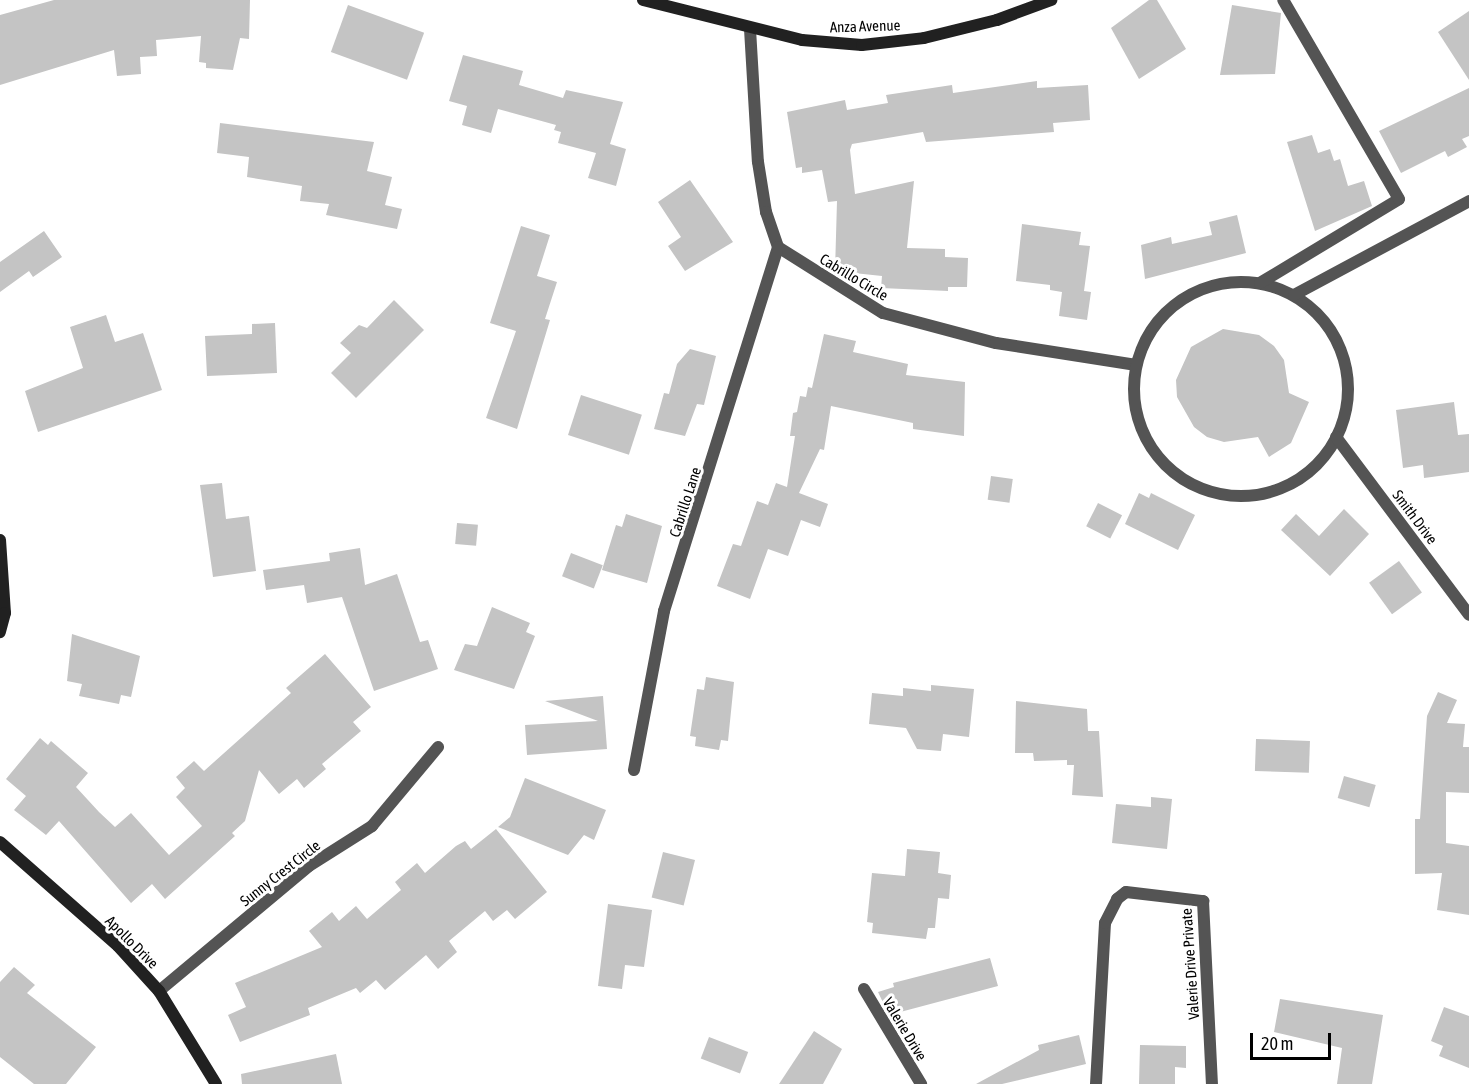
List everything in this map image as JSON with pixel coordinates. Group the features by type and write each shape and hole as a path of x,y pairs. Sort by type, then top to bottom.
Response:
{"street":[{"name":"Anza Avenue","path":"643,0 750,29 825,43 862,45 924,38 998,20 1051,0"},
{"path":"1260,283 1399,200 1283,0"},
{"path":"750,29 758,162 766,212 778,247"},
{"path":"1293,295 1469,201"},
{"name":"Cabrillo Circle","path":"778,247 883,313 996,343 1136,365"},
{"name":"Cabrillo Lane","path":"634,770 664,611 778,247"},
{"path":"1227,282 1260,283 1293,295 1319,315 1337,342 1347,373 1346,406 1336,437 1317,465 1288,485 1255,495 1221,495 1200,487 1162,462 1143,433 1134,399 1136,365 1148,334 1169,309 1206,288 1227,282"},
{"name":"Smith Drive","path":"1336,437 1469,615"},
{"path":"0,540 5,614 0,632"},
{"name":"Sunny Crest Circle","path":"159,991 309,866 372,826 438,747"},
{"name":"Apollo Drive","path":"0,842 118,946 159,991 216,1084"},
{"name":"Valerie Drive Private","path":"1096,1084 1106,923 1117,899 1126,892 1203,900 1212,1084"},
{"name":"Valerie Drive","path":"864,989 921,1084"}],"building":[{"path":"54,0 250,0 249,39 240,38 233,70 206,68 206,63 199,62 201,36 156,40 157,56 140,57 141,74 117,76 114,50 0,85 0,15"},
{"path":"1149,0 1157,0 1186,49 1139,79 1111,28"},
{"path":"348,5 424,33 407,80 331,52"},
{"path":"1232,5 1281,13 1275,74 1220,75"},
{"path":"1469,11 1469,80 1438,32"},
{"path":"463,55 523,71 519,85 563,98 566,90 623,102 610,144 626,149 616,186 588,178 596,153 558,143 561,132 554,130 556,125 498,109 491,133 462,125 467,106 449,101"},
{"path":"1037,81 1037,88 1088,85 1090,120 1053,123 1054,132 926,142 923,132 852,144 850,150 855,194 914,181 907,248 945,249 945,257 968,258 967,287 948,287 948,291 881,288 882,276 835,271 837,201 828,202 822,170 802,173 802,167 796,168 787,112 845,100 847,110 888,103 886,95 952,85 953,93"},
{"path":"1469,88 1469,136 1462,139 1467,147 1448,157 1445,151 1401,173 1379,131"},
{"path":"220,123 374,142 367,171 392,177 385,205 402,209 397,229 326,215 329,204 300,201 302,186 247,177 249,157 217,153"},
{"path":"1312,135 1318,153 1330,149 1334,161 1340,159 1348,186 1364,181 1372,206 1315,231 1287,142"},
{"path":"690,180 733,242 685,271 668,246 681,237 658,202"},
{"path":"1237,215 1246,253 1145,279 1141,245 1171,237 1172,244 1212,235 1209,222"},
{"path":"1022,224 1081,232 1079,245 1090,246 1084,291 1091,292 1087,320 1059,316 1062,292 1050,290 1050,285 1016,281"},
{"path":"521,226 550,235 537,276 557,282 545,319 550,320 517,429 486,418 516,331 490,323"},
{"path":"44,231 62,257 33,277 29,271 0,292 0,262"},
{"path":"394,300 424,330 356,398 331,373 351,353 340,343 359,325 367,328"},
{"path":"106,315 115,342 143,333 162,390 38,432 25,391 83,368 70,327"},
{"path":"275,323 277,373 207,376 205,336 252,334 252,324"},
{"path":"1223,329 1259,335 1274,346 1284,360 1289,393 1309,402 1291,443 1269,457 1258,437 1224,442 1207,437 1194,427 1177,397 1176,380 1191,347"},
{"path":"824,334 856,341 853,352 908,364 906,375 965,382 964,436 913,429 913,423 831,406 824,450 820,449 799,493 828,504 820,527 801,520 788,556 768,549 750,599 717,586 733,544 741,546 757,501 768,505 776,483 787,487 795,436 790,436 793,413 797,412 800,396 806,397 808,387 812,388"},
{"path":"690,349 716,356 704,405 697,404 685,436 654,429 664,393 669,394 677,364"},
{"path":"581,395 642,415 629,455 568,435"},
{"path":"1454,402 1458,435 1469,434 1469,472 1424,478 1423,465 1403,468 1396,410"},
{"path":"991,476 1013,479 1009,503 988,500"},
{"path":"222,483 226,519 249,516 256,571 213,577 200,485"},
{"path":"1139,493 1149,498 1151,493 1195,515 1178,550 1125,524"},
{"path":"1098,503 1122,515 1110,538 1086,526"},
{"path":"1344,509 1369,534 1330,576 1281,530 1296,514 1319,536"},
{"path":"626,514 662,526 647,583 602,570 616,525 622,527"},
{"path":"457,523 478,525 476,546 455,544"},
{"path":"360,548 365,585 397,574 420,642 428,640 438,669 374,691 342,597 307,603 304,585 266,590 263,570 330,561 329,553"},
{"path":"571,553 603,565 594,589 562,576"},
{"path":"1399,561 1422,593 1392,614 1369,583"},
{"path":"492,607 530,623 526,632 535,636 514,689 454,670 465,644 477,646"},
{"path":"72,634 140,656 131,697 121,695 119,704 79,696 82,684 67,681"},
{"path":"325,654 371,707 353,722 361,731 322,764 326,769 304,788 297,779 279,794 259,770 245,821 232,833 235,836 165,899 152,884 131,903 59,821 46,835 14,810 26,796 6,779 40,738 48,745 51,741 88,773 76,787 99,812 115,827 131,813 169,855 202,826 176,797 185,788 176,777 194,761 204,771 291,693 286,688"},
{"path":"706,677 734,682 728,741 721,740 719,750 695,746 696,737 690,736 697,689 704,690"},
{"path":"931,685 974,689 969,737 943,734 941,751 917,749 906,728 869,724 872,693 903,696 903,688 931,691"},
{"path":"1438,692 1457,700 1447,723 1465,724 1463,747 1469,747 1469,793 1446,792 1446,843 1469,846 1469,915 1437,910 1442,873 1415,874 1415,819 1420,819 1427,716"},
{"path":"603,696 607,749 527,755 525,725 598,721 545,701"},
{"path":"1016,701 1087,709 1088,731 1099,731 1103,797 1072,795 1074,765 1067,765 1067,760 1034,761 1033,753 1015,753"},
{"path":"1256,739 1310,741 1309,773 1255,771"},
{"path":"1344,776 1376,785 1369,807 1338,798"},
{"path":"525,778 606,810 594,840 584,835 568,855 498,827 510,817"},
{"path":"1151,797 1172,799 1167,849 1112,843 1116,804 1151,807"},
{"path":"496,829 547,892 515,919 507,910 493,921 485,911 449,941 457,952 438,969 426,955 385,990 376,980 360,993 356,988 308,1008 310,1015 240,1042 228,1015 246,1007 235,983 322,947 309,931 332,912 339,921 356,906 367,919 401,890 395,882 417,863 425,873 456,846 465,841 471,849"},
{"path":"907,849 940,852 938,873 951,875 949,899 938,898 935,928 928,928 926,939 872,933 873,923 867,922 872,873 905,876"},
{"path":"663,852 695,860 684,906 652,898"},
{"path":"608,904 652,910 644,967 625,965 622,989 598,986"},
{"path":"990,958 998,986 889,1015 878,992 894,987 893,983"},
{"path":"14,967 35,985 27,993 96,1047 66,1084 34,1084 0,1057 0,982"},
{"path":"1280,999 1383,1015 1372,1084 1337,1084 1342,1048 1274,1032"},
{"path":"1444,1007 1469,1016 1469,1068 1439,1056 1443,1046 1431,1041"},
{"path":"814,1031 842,1049 823,1084 779,1084"},
{"path":"1079,1035 1086,1064 1002,1084 976,1084 1039,1050 1038,1045"},
{"path":"709,1037 748,1052 740,1074 701,1058"},
{"path":"1140,1045 1186,1046 1186,1068 1175,1067 1175,1084 1139,1084"},
{"path":"336,1054 342,1084 242,1084 241,1074"}]}
